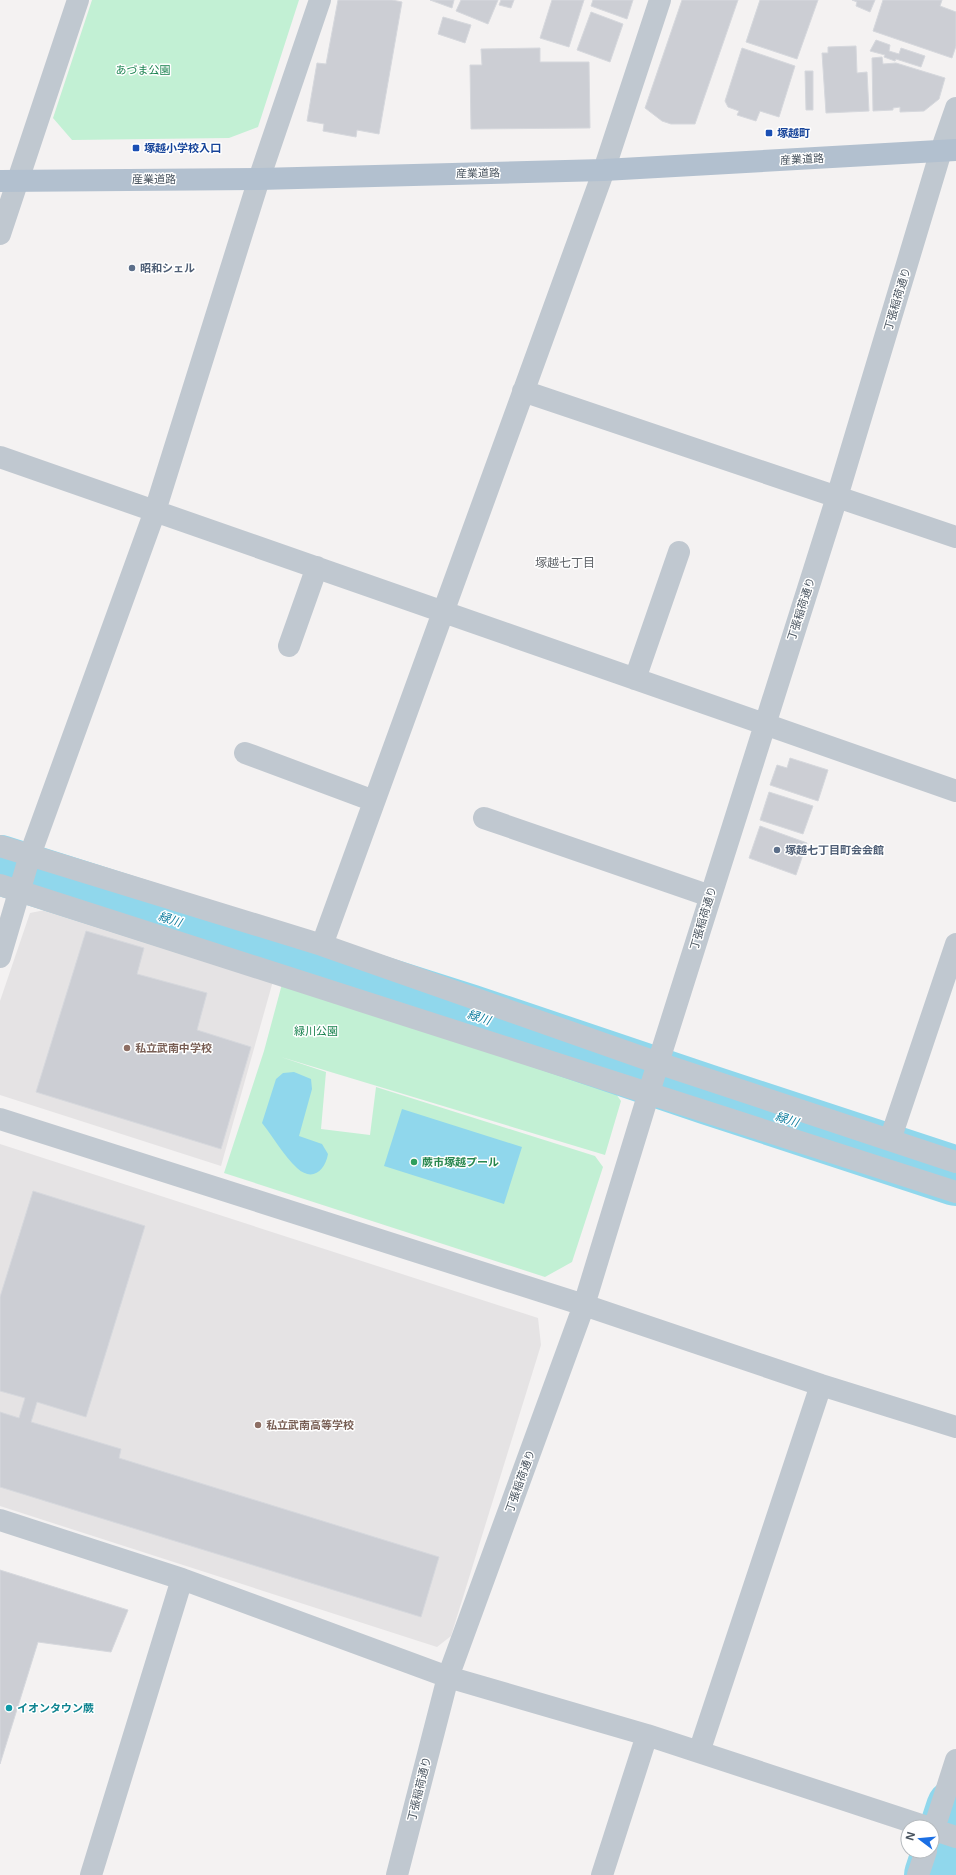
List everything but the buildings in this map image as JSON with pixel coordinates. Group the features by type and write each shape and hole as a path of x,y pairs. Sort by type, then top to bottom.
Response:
{"main road":[{"name":"産業道路","path":"9,180 259,179 604,170 949,151"}],"street":[{"path":"0,234 9,180 78,0"},
{"path":"0,957 13,888 30,856 155,511 259,179 320,0"},
{"path":"322,944 604,170 660,0"},
{"name":"丁張稲荷通り","path":"397,1875 448,1677 584,1305 657,1064 764,725 949,151 956,108"},
{"path":"523,391 956,537"},
{"path":"0,457 956,791"},
{"path":"635,679 679,552"},
{"path":"289,646 317,567"},
{"path":"245,753 374,801"},
{"path":"484,818 710,896"},
{"path":"0,846 322,944 657,1064 956,1162"},
{"path":"13,888 650,1091 956,1192"},
{"path":"890,1140 956,944"},
{"path":"0,1119 584,1305 822,1385 956,1428"},
{"path":"699,1752 822,1385"},
{"path":"0,1520 182,1579 448,1677 647,1735 900,1819"},
{"path":"91,1875 182,1579"},
{"path":"602,1875 647,1735"},
{"path":"939,1819 956,1760"},
{"path":"918,1875 923,1859"}],"shaded area":[{"name":"私立武南中学校","path":"45,910 273,981 221,1166 0,1095 0,1001 30,913"},
{"name":"私立武南高等学校","path":"0,1144 538,1318 541,1345 451,1636 437,1647 0,1506"}],"green space":[{"name":"あづま公園","path":"92,0 299,0 258,127 229,138 72,140 53,118"},
{"name":"蕨市塚越プール","path":"282,984 614,1091 621,1101 605,1155 281,1057 326,1072 321,1129 370,1135 376,1087 595,1156 603,1167 572,1262 545,1277 224,1173 264,1051"}],"water":[{"path":"294,1072 311,1079 312,1089 299,1136 322,1144 328,1154 321,1170 313,1174 303,1172 292,1163 262,1123 276,1079 283,1073"},
{"path":"402,1109 522,1147 504,1204 384,1166"}],"waterway":[{"name":"緑川","path":"0,865 469,1014 956,1176"},
{"name":"緑川","path":"934,1875 956,1808"}],"place":[{"name":"塚越町","path":"769,133"},
{"name":"塚越小学校入口","path":"136,148"},
{"name":"昭和シェル","path":"132,268"},
{"name":"塚越七丁目町会会館","path":"777,850"},
{"name":"私立武南中学校","path":"127,1048"},
{"name":"蕨市塚越プール","path":"414,1162"},
{"name":"私立武南高等学校","path":"258,1425"},
{"name":"イオンタウン蕨","path":"9,1708"}],"district":[{"name":"塚越七丁目","path":"565,562"}],"park label":[{"name":"緑川公園","path":"316,1031"}]}
